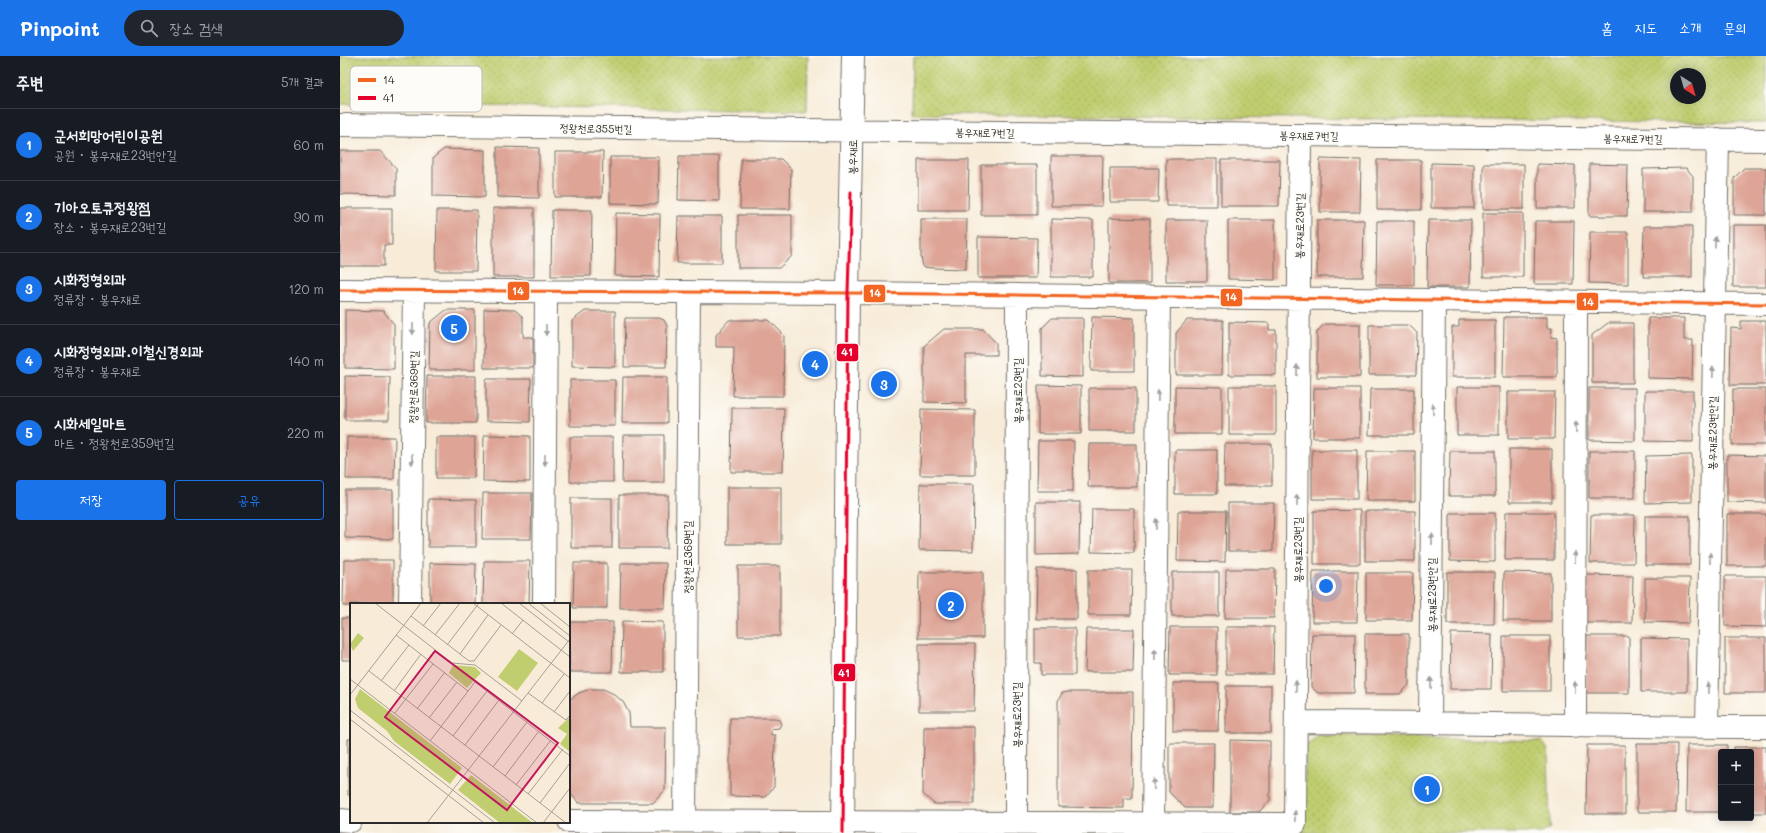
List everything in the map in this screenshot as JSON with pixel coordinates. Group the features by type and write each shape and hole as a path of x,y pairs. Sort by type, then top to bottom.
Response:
{"street":[{"name":"봉우재로","path":"843,828 848,293 853,56"},
{"name":"정왕천로355번길","path":"340,125 852,130"},
{"name":"봉우재로7번길","path":"852,130 1766,140"},
{"name":"봉우재로23번길","path":"843,828 1016,823 1295,824 1300,135"},
{"name":"봉우재로23번안길","path":"1707,727 1718,139"},
{"path":"340,290 848,293 1766,304"},
{"name":"정왕천로369번길","path":"410,603 414,290"},
{"path":"544,603 546,291"},
{"name":"정왕천로369번길","path":"685,822 689,292"},
{"name":"봉우재로23번길","path":"1016,823 1017,295"},
{"path":"1153,824 1159,297"},
{"name":"봉우재로23번안길","path":"1430,722 1434,300"},
{"path":"1575,726 1576,302"},
{"path":"1296,722 1430,722 1575,726 1766,727"},
{"path":"570,821 685,822 843,828"}],"green space":[{"path":"340,56 808,56 807,111 482,106 482,66 350,66 350,104 340,104"},
{"path":"913,56 1766,56 1766,123 912,114"},
{"path":"1318,735 1542,741 1548,750 1550,828 1542,833 1303,833 1306,746"}],"building":[{"path":"497,147 539,148 539,198 497,197"},
{"path":"444,149 485,150 485,197 433,196 433,158"},
{"path":"340,151 380,151 396,168 396,195 340,194"},
{"path":"555,152 603,152 602,197 555,197"},
{"path":"679,156 719,156 719,201 678,200"},
{"path":"1051,156 1103,156 1102,206 1051,206"},
{"path":"610,157 659,157 658,204 610,203"},
{"path":"741,159 781,159 791,169 790,209 740,209"},
{"path":"1166,159 1217,159 1217,206 1166,206"},
{"path":"1320,159 1361,160 1360,212 1320,212"},
{"path":"918,160 969,160 968,210 918,210"},
{"path":"1221,160 1280,160 1279,206 1221,206"},
{"path":"1377,160 1421,160 1421,210 1377,210"},
{"path":"1431,163 1474,164 1474,208 1431,208"},
{"path":"1483,164 1524,164 1524,209 1483,209"},
{"path":"1537,164 1575,165 1575,208 1537,208"},
{"path":"1589,164 1628,165 1627,216 1589,216"},
{"path":"981,165 1037,165 1037,215 981,215"},
{"path":"1110,168 1159,168 1158,202 1110,202"},
{"path":"1686,168 1693,176 1693,212 1643,212 1643,169"},
{"path":"1744,168 1766,168 1766,215 1734,215 1734,178"},
{"path":"340,208 392,208 392,245 384,245 384,266 340,266"},
{"path":"493,208 534,208 534,277 493,277"},
{"path":"437,210 477,210 476,271 436,271"},
{"path":"552,210 592,210 591,276 551,276"},
{"path":"616,213 660,214 659,277 615,276"},
{"path":"1483,213 1523,213 1523,277 1483,277"},
{"path":"738,215 792,215 792,256 779,268 738,268"},
{"path":"678,216 722,216 722,263 677,263"},
{"path":"1109,218 1150,219 1150,283 1109,283"},
{"path":"921,219 967,219 966,269 923,267 921,257"},
{"path":"1051,219 1093,220 1093,277 1051,277"},
{"path":"1166,220 1207,220 1207,281 1166,281"},
{"path":"1228,220 1275,220 1275,280 1228,279"},
{"path":"1317,220 1364,220 1363,277 1317,277"},
{"path":"1428,220 1471,220 1470,287 1427,287"},
{"path":"1377,221 1414,221 1414,285 1376,285"},
{"path":"1535,221 1574,221 1573,284 1534,284"},
{"path":"1733,225 1766,225 1766,287 1733,287"},
{"path":"1644,226 1692,226 1692,277 1643,277"},
{"path":"1590,232 1628,232 1628,284 1589,283"},
{"path":"978,237 1037,238 1036,278 978,278"},
{"path":"484,309 515,310 523,317 523,337 533,337 533,368 484,368"},
{"path":"345,310 383,311 394,324 394,369 345,368"},
{"path":"446,310 475,310 475,370 429,370 430,323"},
{"path":"585,311 615,311 615,367 572,366 572,321"},
{"path":"1092,317 1134,318 1134,371 1091,371"},
{"path":"1504,317 1547,317 1547,328 1552,328 1551,337 1557,338 1557,377 1503,377"},
{"path":"625,318 659,318 664,320 667,326 666,367 624,367"},
{"path":"1052,318 1083,318 1083,377 1042,376 1042,328"},
{"path":"1648,318 1684,318 1684,340 1693,340 1692,379 1648,378"},
{"path":"729,320 769,320 784,335 783,396 733,396 734,347 716,347 716,335"},
{"path":"1187,320 1223,320 1222,375 1176,375 1176,333"},
{"path":"1459,320 1495,320 1495,377 1452,377 1452,327 1459,327"},
{"path":"1741,321 1766,321 1766,385 1730,385 1731,328 1741,329"},
{"path":"1229,322 1269,323 1269,330 1276,330 1276,375 1229,375"},
{"path":"1608,323 1633,323 1633,383 1592,383 1592,335"},
{"path":"1324,324 1360,324 1360,377 1317,377 1317,332"},
{"path":"1369,325 1409,325 1417,333 1416,375 1369,375"},
{"path":"944,329 983,329 996,343 996,355 966,355 966,403 924,402 924,346"},
{"path":"345,376 390,377 389,420 345,420"},
{"path":"427,376 476,376 476,423 426,423"},
{"path":"623,377 667,377 667,423 622,423"},
{"path":"486,379 531,379 530,422 486,421"},
{"path":"570,380 615,380 615,426 570,426"},
{"path":"1038,385 1081,386 1081,434 1038,434"},
{"path":"1175,386 1222,387 1222,434 1175,434"},
{"path":"1229,386 1276,386 1276,435 1229,435"},
{"path":"1457,387 1499,387 1499,435 1457,435"},
{"path":"1089,388 1136,388 1136,431 1089,431"},
{"path":"1314,388 1360,388 1360,438 1313,438"},
{"path":"1589,388 1635,388 1635,441 1589,440"},
{"path":"1370,389 1414,389 1414,435 1369,435"},
{"path":"1733,389 1766,389 1766,445 1732,445"},
{"path":"1645,391 1693,391 1693,442 1645,441"},
{"path":"1508,392 1555,392 1554,439 1508,439"},
{"path":"732,408 784,408 783,472 731,472"},
{"path":"921,409 975,410 975,475 920,475"},
{"path":"484,435 530,436 530,482 483,481"},
{"path":"623,435 664,435 664,483 622,483"},
{"path":"347,437 395,437 394,479 346,479"},
{"path":"436,437 475,437 474,478 436,478"},
{"path":"570,437 613,437 613,482 570,482"},
{"path":"1038,441 1074,441 1073,491 1037,491"},
{"path":"1089,444 1137,444 1137,487 1088,487"},
{"path":"1225,444 1272,444 1272,486 1224,486"},
{"path":"1509,449 1552,449 1552,502 1509,502"},
{"path":"1175,450 1217,450 1217,494 1175,494"},
{"path":"1312,450 1357,450 1357,499 1312,499"},
{"path":"1367,451 1415,451 1415,501 1366,501"},
{"path":"1450,451 1495,451 1495,496 1449,496"},
{"path":"1589,451 1635,451 1635,498 1589,498"},
{"path":"1692,455 1692,502 1645,503 1646,456"},
{"path":"1727,455 1766,456 1766,503 1727,502"},
{"path":"920,484 974,484 973,551 919,550"},
{"path":"727,487 781,487 781,544 727,544"},
{"path":"345,490 393,490 393,539 345,538"},
{"path":"483,493 532,493 531,539 482,539"},
{"path":"619,495 668,495 667,548 619,548"},
{"path":"571,498 612,498 612,548 571,548"},
{"path":"428,499 476,500 476,547 428,547"},
{"path":"1036,502 1080,502 1079,554 1036,555"},
{"path":"1228,503 1274,503 1273,551 1228,551"},
{"path":"1092,509 1134,509 1134,553 1091,552"},
{"path":"1360,510 1360,564 1314,564 1314,511"},
{"path":"1178,511 1226,511 1225,562 1177,561"},
{"path":"1365,511 1415,511 1415,561 1365,561"},
{"path":"1506,512 1554,512 1554,560 1505,560"},
{"path":"1450,513 1495,513 1495,562 1450,561"},
{"path":"1727,514 1766,514 1766,566 1727,566"},
{"path":"1591,515 1635,515 1634,563 1590,563"},
{"path":"1645,516 1690,516 1690,565 1645,565"},
{"path":"344,560 393,560 393,603 350,603 350,606 343,606"},
{"path":"484,561 530,561 529,603 483,603"},
{"path":"430,563 476,564 475,603 430,603"},
{"path":"574,563 607,563 607,608 573,608"},
{"path":"621,563 666,563 665,608 620,608"},
{"path":"738,566 780,566 780,636 738,636"},
{"path":"1037,569 1077,569 1077,619 1036,619"},
{"path":"1226,569 1275,569 1274,618 1225,618"},
{"path":"1088,570 1132,570 1131,615 1088,615"},
{"path":"1313,571 1358,571 1357,622 1312,622"},
{"path":"919,572 983,572 983,638 918,638"},
{"path":"1172,572 1219,572 1219,616 1172,616"},
{"path":"1447,572 1495,572 1494,624 1447,624"},
{"path":"1504,572 1551,573 1551,621 1503,621"},
{"path":"1366,573 1413,573 1412,620 1366,620"},
{"path":"1586,575 1633,576 1632,623 1586,623"},
{"path":"1725,576 1766,576 1766,627 1725,626"},
{"path":"1645,578 1690,578 1689,623 1645,622"},
{"path":"342,618 350,618 350,660 342,660"},
{"path":"622,621 663,622 663,672 621,672"},
{"path":"570,622 613,622 612,672 570,672"},
{"path":"1170,627 1217,627 1217,675 1169,675"},
{"path":"1226,627 1274,627 1273,674 1226,674"},
{"path":"1035,628 1075,628 1075,675 1041,675 1041,663 1035,663"},
{"path":"1086,629 1134,629 1133,672 1085,672"},
{"path":"1451,633 1492,634 1491,689 1450,689"},
{"path":"1312,634 1355,634 1354,693 1318,693 1311,687"},
{"path":"1365,634 1409,634 1409,685 1400,694 1365,694"},
{"path":"1503,636 1550,636 1550,691 1503,691"},
{"path":"1587,636 1629,636 1629,693 1586,693"},
{"path":"1641,638 1687,639 1687,692 1641,692"},
{"path":"1725,638 1766,638 1766,693 1725,693"},
{"path":"919,644 975,644 974,711 919,711"},
{"path":"1173,683 1219,683 1218,731 1173,731"},
{"path":"1226,686 1271,686 1271,733 1226,733"},
{"path":"590,689 603,689 614,694 623,702 629,713 630,727 666,727 665,790 653,803 579,803 570,793 570,699 579,693"},
{"path":"1133,692 1132,798 1124,798 1124,808 1058,807 1058,701 1062,693"},
{"path":"730,718 775,718 779,720 781,724 779,728 771,729 771,735 775,735 774,787 765,797 730,796"},
{"path":"924,727 974,727 974,804 934,804 923,794"},
{"path":"348,739 350,739 350,795 348,795"},
{"path":"1230,740 1270,741 1270,800 1259,812 1230,812"},
{"path":"1169,743 1214,743 1213,808 1185,808 1169,792"},
{"path":"1637,744 1677,744 1676,812 1637,812"},
{"path":"1587,745 1625,745 1625,814 1586,814"},
{"path":"1687,745 1727,745 1727,749 1718,749 1718,812 1686,812"},
{"path":"1734,747 1766,747 1766,813 1754,813 1754,749 1734,749"}],"transit line":[{"name":"41","path":"843,833 848,293 851,192"},
{"name":"14","path":"340,290 848,293 1766,304"}],"place":[{"name":"시화세일마트","path":"454,328"},
{"name":"시화정형외과.이철신경외과","path":"815,364"},
{"name":"시화정형외과","path":"884,384"},
{"name":"기아오토큐정왕점","path":"951,605"},
{"name":"군서희망어린이공원","path":"1427,789"}]}
